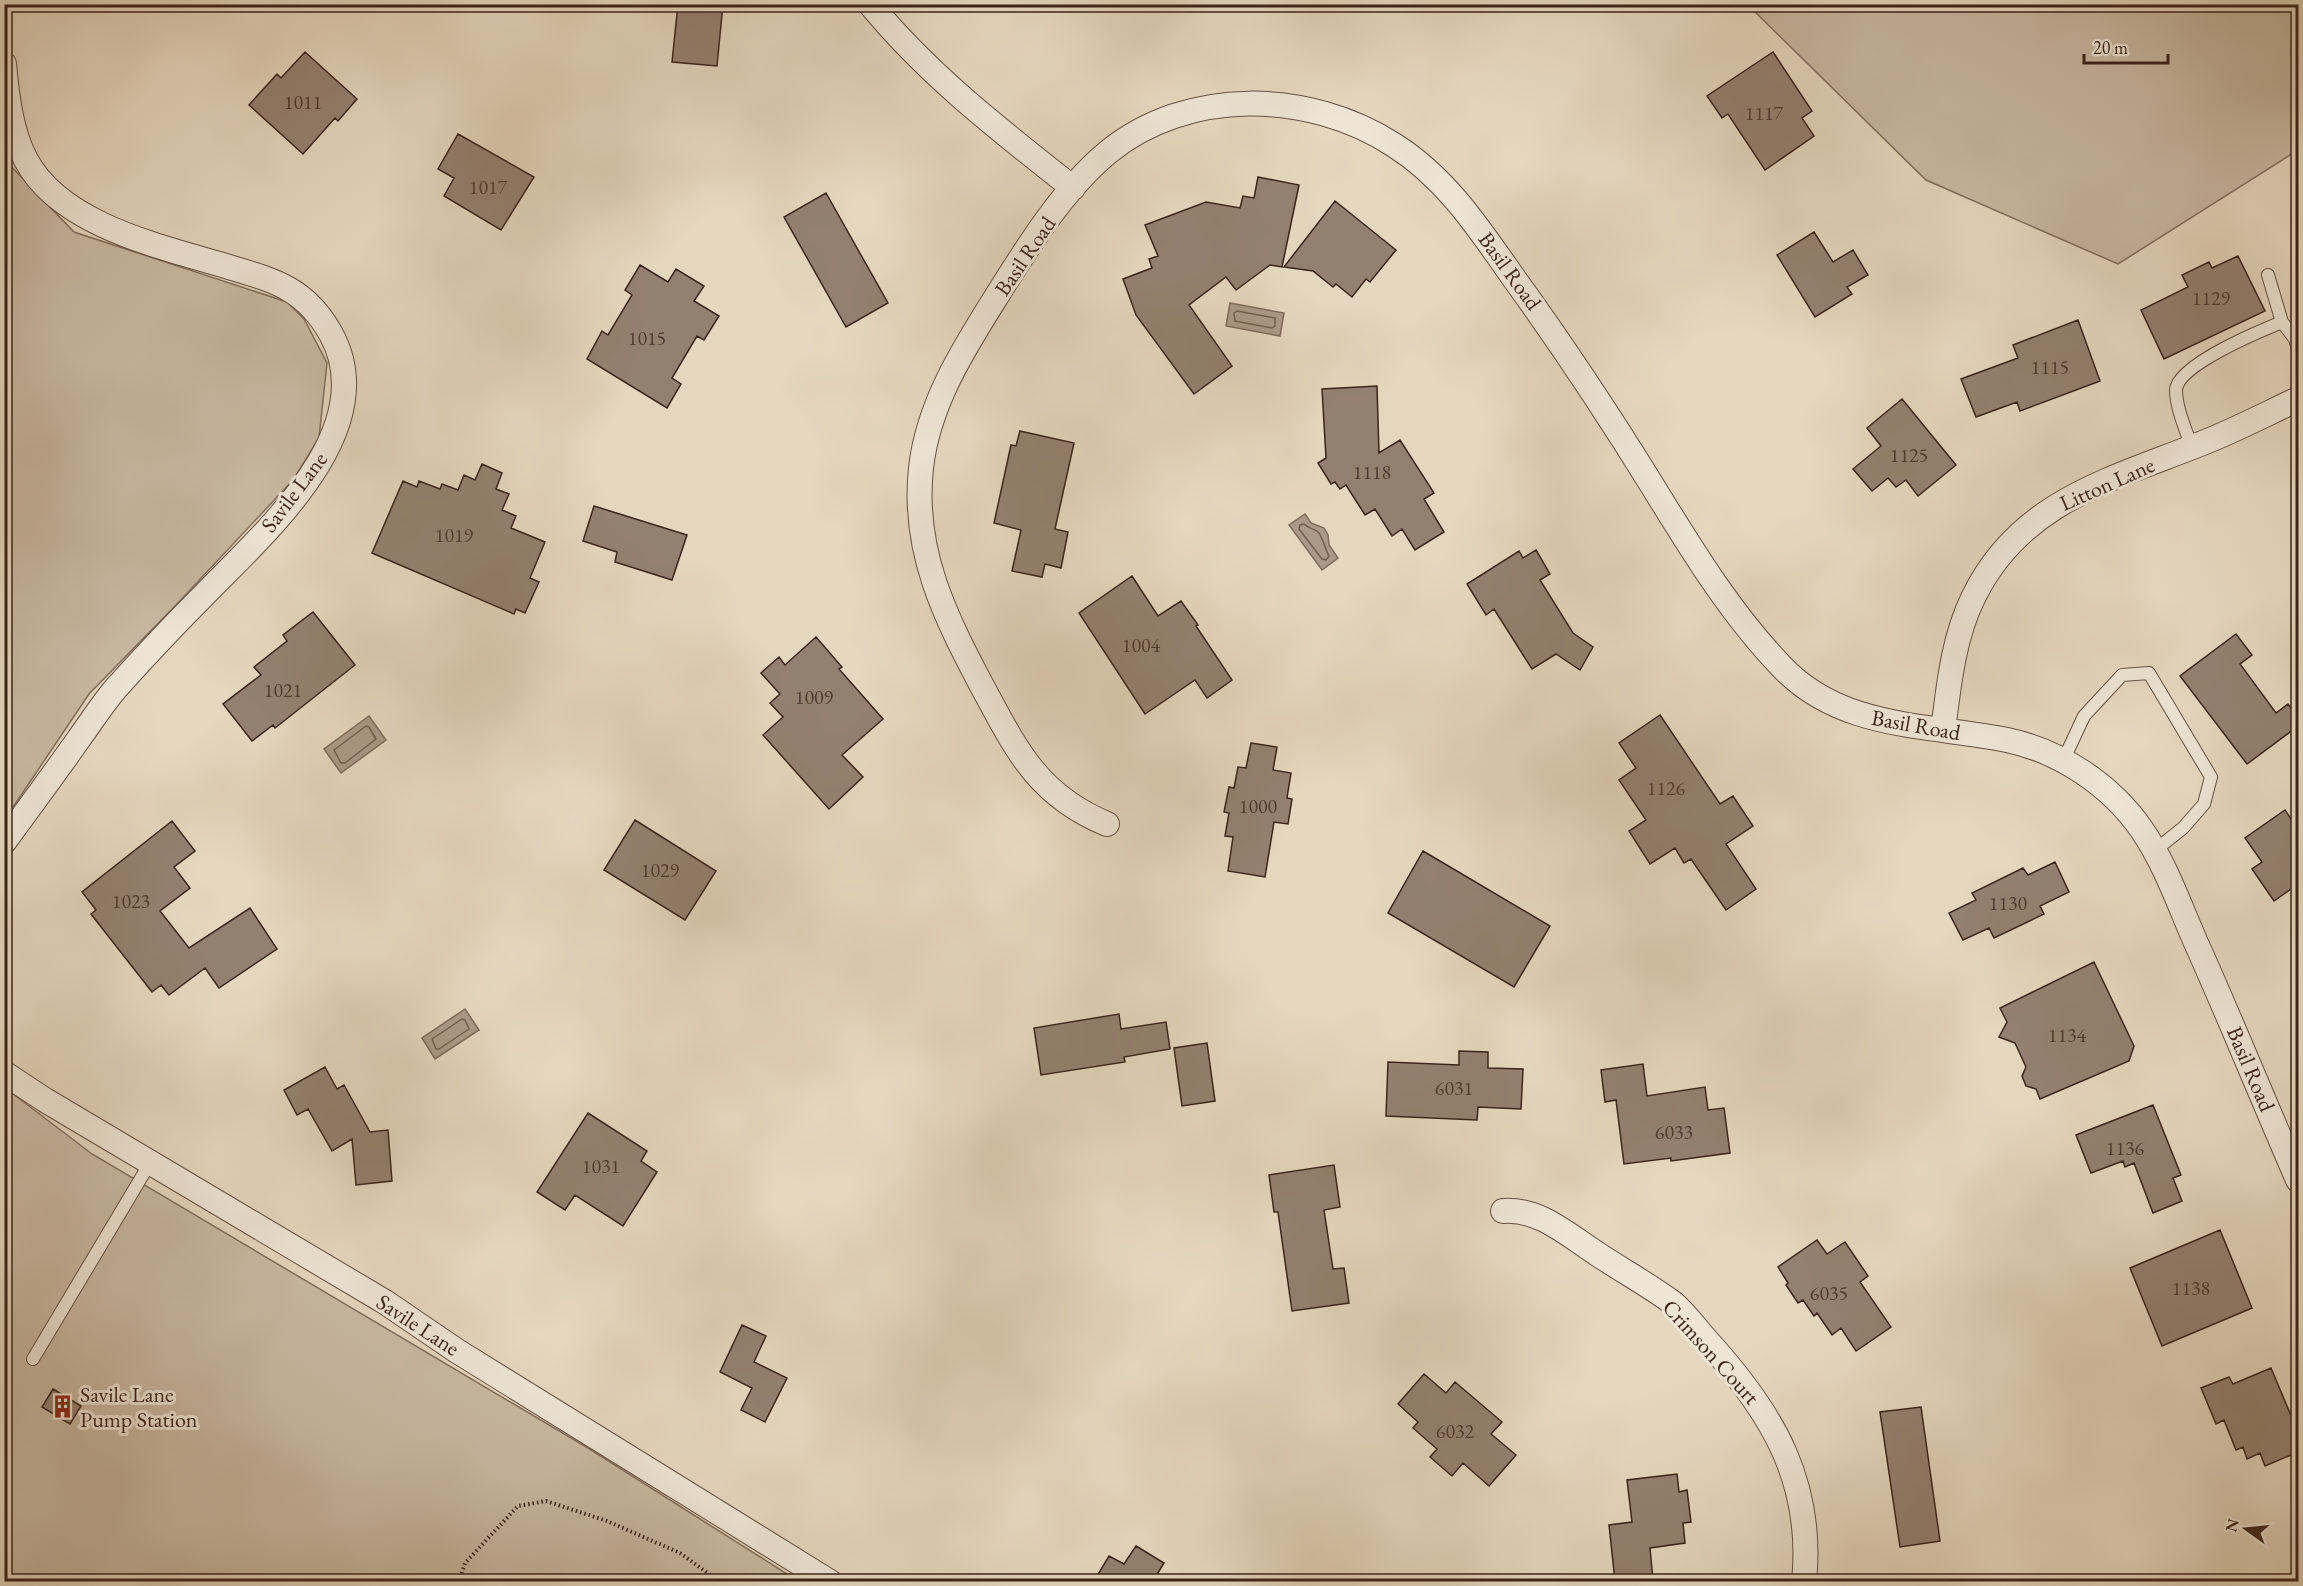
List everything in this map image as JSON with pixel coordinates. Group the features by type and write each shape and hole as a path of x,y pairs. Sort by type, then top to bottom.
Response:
{"street":[{"path":"870,4 914,55 961,98 1072,188"},
{"name":"Savile Lane","path":"4,64 14,125 26,159 44,184 65,203 113,229 162,247 278,282 303,297 321,316 335,341 343,369 343,400 332,437 315,471 248,551 115,689 4,842"},
{"name":"Basil Road","path":"1107,824 1090,817 1058,796 1033,772 1005,728 948,622 927,560 920,505 921,468 930,425 942,390 980,323 1021,258 1072,188 1110,151 1144,129 1181,113 1221,104 1262,103 1308,109 1352,123 1392,143 1430,171 1459,201 1555,335 1687,542 1743,621 1784,670 1821,697 1856,714 1882,722 2013,741 2050,754 2083,772 2114,797 2140,827 2154,851 2256,1077 2298,1180"},
{"name":"Litton Lane","path":"1943,730 1953,660 1962,626 1973,599 1990,568 2013,539 2046,512 2070,498 2192,448 2298,399"},
{"name":"Savile Lane","path":"4,1073 45,1100 385,1302 457,1351 830,1581"},
{"name":"Crimson Court","path":"1503,1211 1517,1210 1545,1219 1674,1304 1755,1397 1789,1459 1800,1498 1805,1542 1804,1581"}],"lane":[{"path":"2268,275 2282,322 2295,339 2298,348"},
{"path":"2192,448 2176,389 2179,378 2207,357 2282,322"},
{"path":"2063,761 2084,716 2122,675 2149,673 2211,777 2204,804 2183,828 2154,851"},
{"path":"33,1359 150,1163"}],"path":[{"path":"459,1581 465,1563 518,1506 546,1501 607,1521 680,1553 720,1581"}],"shaded area":[{"path":"1748,5 2298,5 2298,150 2118,264 1926,180"},
{"path":"5,160 74,232 287,302 304,319 327,363 319,438 293,480 89,694 5,819"},
{"path":"4,1087 92,1154 588,1448 798,1581 5,1581"}],"water":[{"path":"1230,303 1284,313 1280,336 1226,326"},
{"path":"1305,514 1311,523 1324,528 1328,535 1329,545 1338,558 1322,570 1289,525"},
{"path":"369,716 386,740 341,773 324,749"},
{"path":"465,1009 479,1030 435,1059 422,1038"}],"building":[{"path":"678,4 723,4 717,66 672,62"},
{"path":"305,52 357,99 338,121 335,118 303,154 249,105 277,74 281,78"},
{"path":"1773,52 1812,111 1802,118 1814,136 1765,170 1728,114 1722,118 1707,96"},
{"path":"458,134 534,177 501,230 444,196 454,178 438,169"},
{"path":"1258,177 1299,185 1282,267 1270,265 1236,290 1226,277 1189,305 1232,366 1194,394 1136,315 1123,279 1152,268 1149,259 1158,256 1145,225 1206,202 1240,208 1243,196 1254,198"},
{"path":"826,193 888,303 846,327 784,217"},
{"path":"1335,201 1396,250 1370,282 1366,279 1352,297 1336,284 1333,287 1313,271 1284,267"},
{"path":"1814,232 1833,262 1853,250 1868,275 1847,287 1852,294 1815,317 1777,255"},
{"path":"2238,256 2265,311 2164,359 2141,310 2188,287 2182,275 2209,262 2212,268"},
{"path":"640,265 668,282 676,269 704,286 694,301 719,316 704,340 697,336 672,378 681,384 667,408 587,359 602,331 608,335 632,295 625,290"},
{"path":"2078,320 2100,381 2020,411 2017,402 1976,417 1961,379 2018,358 2013,345"},
{"path":"1377,386 1379,453 1400,440 1434,493 1424,499 1444,532 1415,550 1402,529 1392,536 1375,509 1365,515 1346,485 1340,489 1335,482 1331,484 1318,463 1326,458 1322,389"},
{"path":"1902,399 1956,465 1918,496 1906,480 1896,487 1888,478 1872,491 1853,469 1881,446 1867,428"},
{"path":"1020,431 1074,443 1055,529 1068,532 1061,568 1045,564 1042,577 1012,571 1021,530 994,523 1011,445 1016,446"},
{"path":"482,464 502,473 496,489 509,494 502,510 516,516 511,528 545,542 530,578 539,582 525,613 516,609 514,614 372,553 403,481 417,487 419,481 440,489 442,484 458,490 464,475 475,480"},
{"path":"594,506 687,535 672,580 615,562 617,552 583,541"},
{"path":"1536,550 1550,574 1540,580 1573,633 1593,647 1580,670 1556,654 1532,669 1494,609 1486,615 1467,584 1519,551 1523,558"},
{"path":"1132,576 1158,616 1181,601 1232,680 1207,698 1195,680 1145,714 1079,613"},
{"path":"313,612 355,665 275,728 273,725 252,741 223,704 261,675 254,667 287,641 283,635"},
{"path":"2236,634 2252,655 2240,664 2276,713 2288,704 2298,718 2298,726 2247,764 2180,676"},
{"path":"816,637 842,667 839,669 883,719 842,755 863,777 829,809 763,735 783,717 770,703 780,694 761,673 779,657 785,665"},
{"path":"1660,715 1720,804 1733,796 1753,826 1726,844 1756,889 1726,910 1691,859 1684,863 1675,848 1650,864 1629,831 1646,820 1619,780 1636,768 1619,743"},
{"path":"1251,743 1277,747 1273,770 1291,773 1287,798 1292,799 1288,824 1274,822 1265,877 1228,871 1233,837 1225,836 1229,813 1224,812 1229,787 1234,788 1238,767 1246,768"},
{"path":"2285,810 2298,829 2298,884 2274,901 2252,869 2262,862 2245,838"},
{"path":"635,820 716,871 685,920 604,870"},
{"path":"172,821 195,851 174,867 190,888 160,911 189,948 250,908 277,949 219,988 205,968 169,995 161,985 152,992 91,914 96,910 82,892"},
{"path":"1423,851 1550,926 1514,987 1388,913"},
{"path":"2055,862 2069,892 2040,906 2044,914 1994,938 1989,928 1963,940 1949,913 1976,900 1972,893 2023,868 2028,875"},
{"path":"2094,962 2134,1046 2129,1061 2040,1099 2036,1089 2026,1086 2022,1076 2026,1067 2015,1043 1999,1037 2007,1022 2000,1008"},
{"path":"1119,1014 1121,1029 1166,1022 1170,1049 1124,1057 1125,1062 1041,1075 1034,1028"},
{"path":"1207,1043 1215,1101 1182,1106 1174,1048"},
{"path":"1459,1051 1488,1052 1488,1068 1523,1069 1521,1109 1478,1107 1477,1120 1386,1116 1388,1062 1459,1065"},
{"path":"1643,1064 1647,1096 1705,1087 1708,1110 1724,1108 1730,1153 1671,1161 1671,1158 1624,1164 1616,1100 1605,1102 1601,1070"},
{"path":"325,1067 337,1089 344,1085 370,1132 388,1130 392,1181 356,1185 352,1139 332,1151 308,1109 297,1115 284,1090"},
{"path":"2153,1105 2181,1175 2173,1178 2182,1201 2153,1213 2134,1163 2125,1167 2123,1161 2091,1173 2076,1135"},
{"path":"588,1113 647,1151 641,1161 657,1172 623,1226 575,1195 565,1210 537,1192"},
{"path":"1334,1165 1340,1207 1324,1210 1333,1269 1344,1268 1349,1303 1292,1311 1278,1212 1274,1212 1269,1175"},
{"path":"2220,1230 2252,1308 2162,1346 2130,1268"},
{"path":"1817,1240 1827,1254 1845,1242 1868,1276 1860,1282 1891,1327 1856,1351 1841,1328 1832,1335 1817,1313 1814,1316 1803,1300 1798,1303 1778,1267"},
{"path":"742,1325 766,1336 754,1362 787,1378 765,1422 741,1410 752,1388 720,1372"},
{"path":"2271,1368 2292,1418 2298,1415 2298,1452 2265,1466 2260,1453 2247,1459 2243,1447 2236,1450 2224,1420 2216,1424 2201,1388 2229,1377 2233,1384"},
{"path":"1424,1374 1446,1393 1455,1382 1502,1422 1491,1434 1516,1455 1489,1486 1463,1463 1452,1476 1430,1457 1437,1449 1413,1428 1418,1422 1398,1404"},
{"name":"Savile Lane Pump Station","path":"53,1389 81,1406 70,1424 42,1407"},
{"path":"1921,1407 1940,1541 1900,1547 1880,1412"},
{"path":"1677,1474 1679,1492 1687,1490 1691,1522 1683,1523 1685,1543 1650,1548 1653,1581 1615,1581 1609,1525 1632,1522 1627,1480"},
{"path":"1136,1546 1164,1563 1153,1581 1094,1581 1109,1556 1124,1564"}],"place":[{"name":"Savile Lane Pump Station","path":"62,1407"}]}
